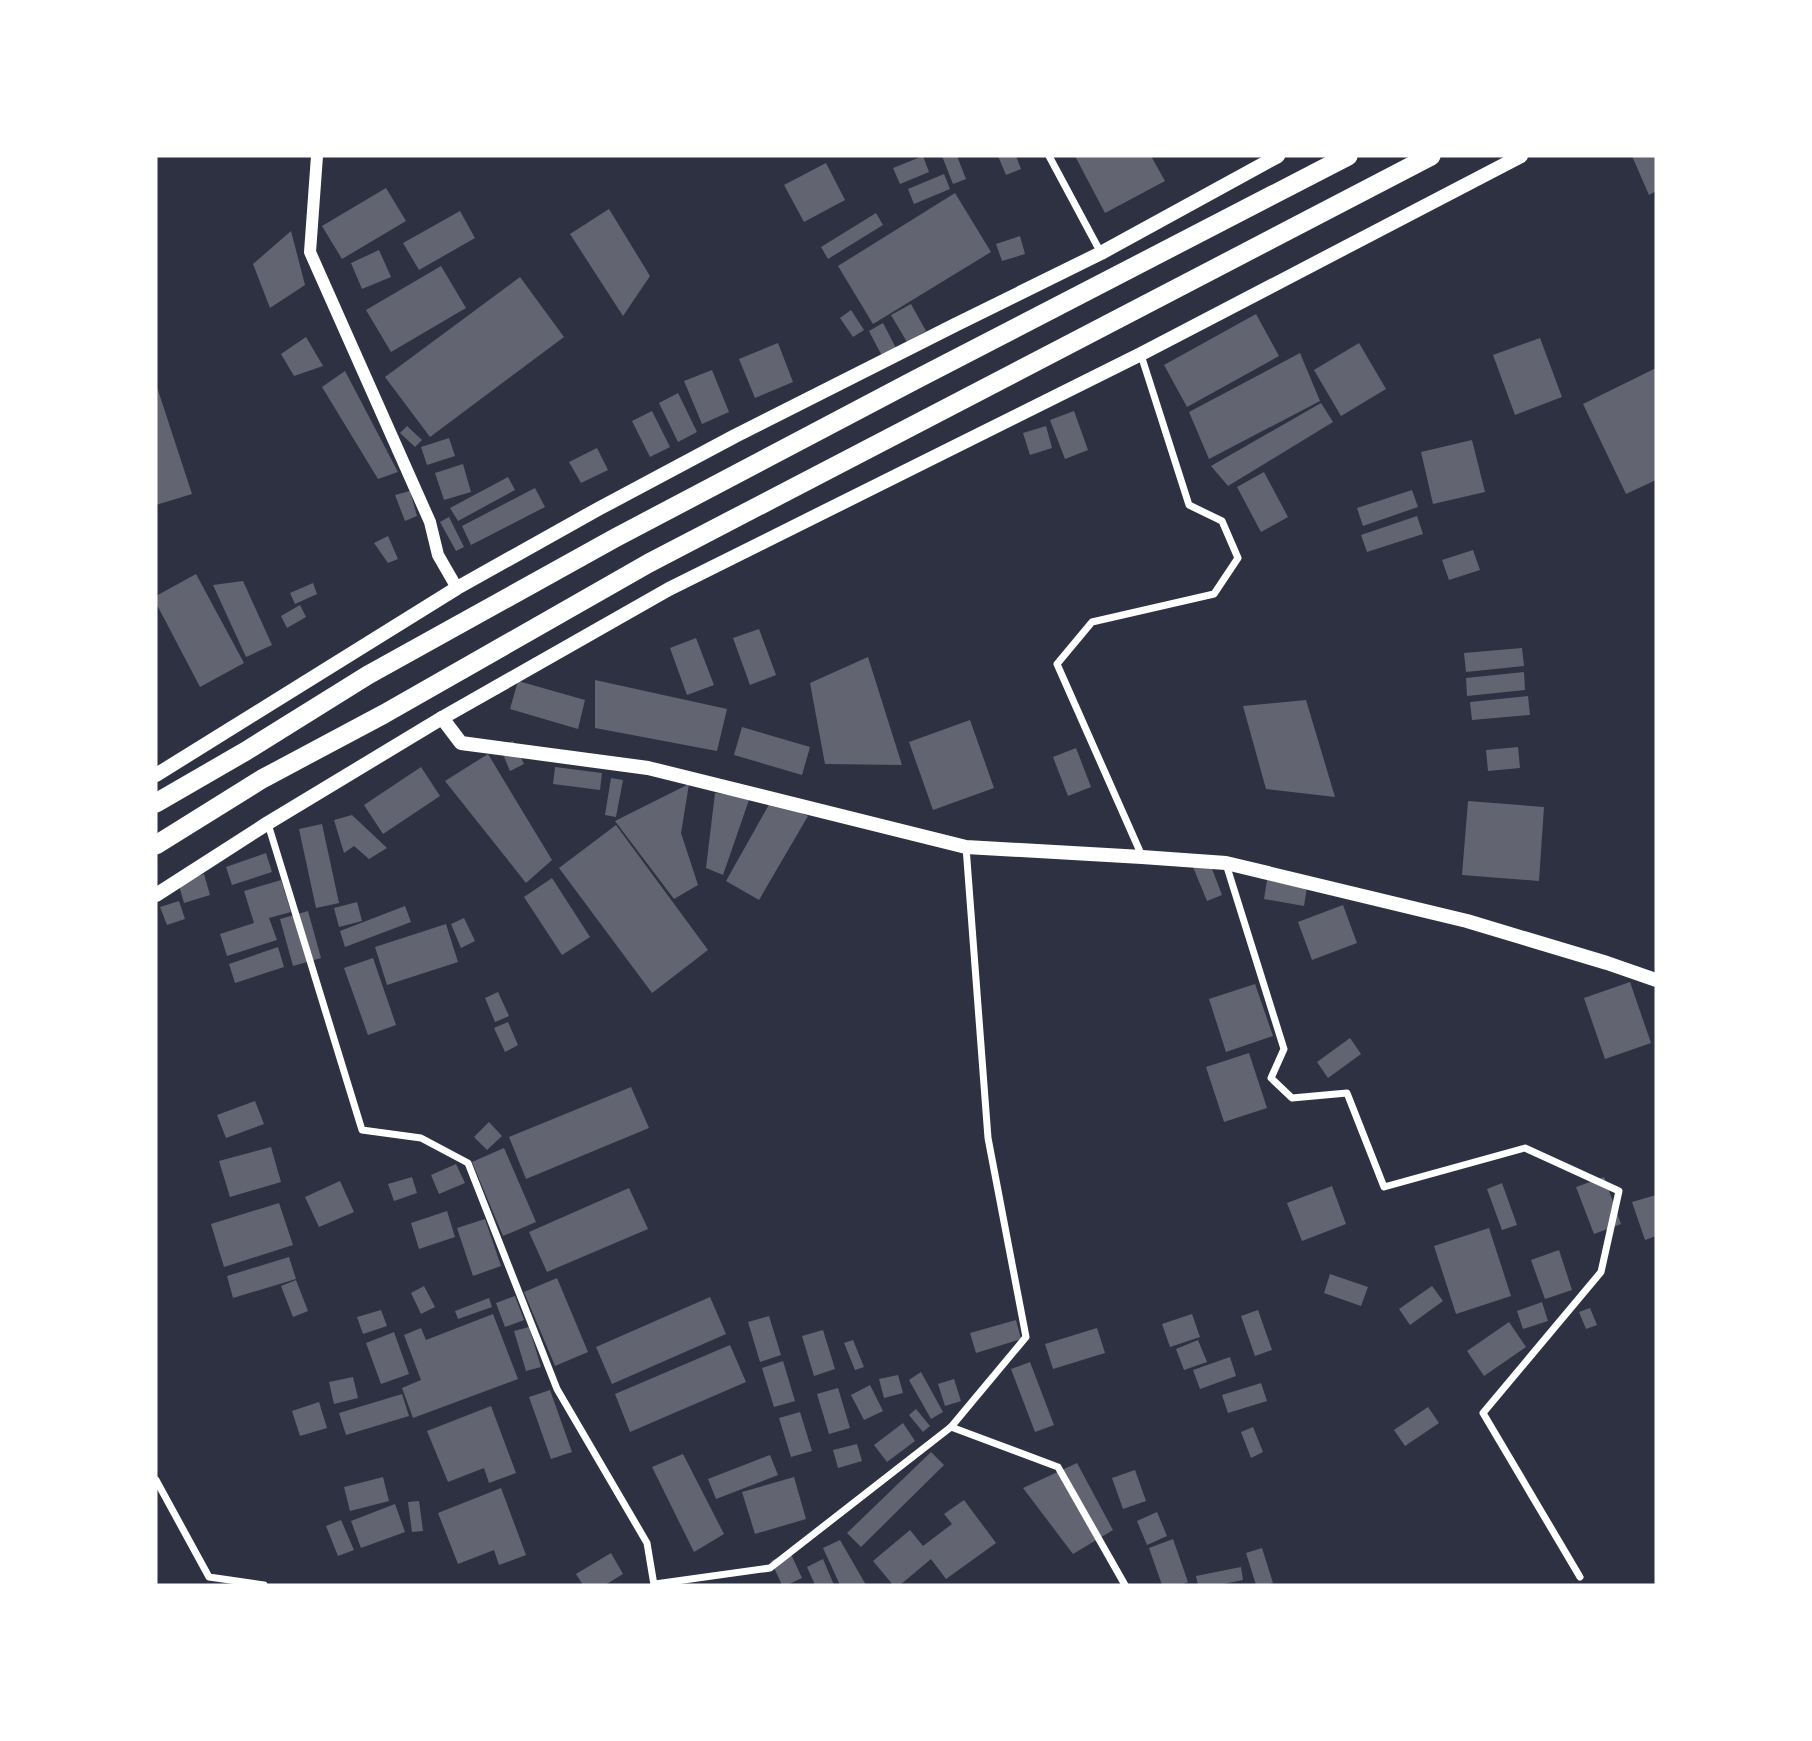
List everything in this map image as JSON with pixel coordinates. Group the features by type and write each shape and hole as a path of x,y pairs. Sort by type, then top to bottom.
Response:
{"highway":[{"path":"156,803 368,675 615,538 1349,156"},
{"path":"156,845 262,779 384,714 649,563 1431,156"}],"main road":[{"path":"156,775 457,588 600,508 735,436 1101,253 1278,156"},
{"path":"156,895 268,823 442,718 669,589 1141,354 1521,156"},
{"path":"442,718 461,743 648,768 967,848 1226,863 1467,920 1656,980"}],"street":[{"path":"317,156 310,252 430,522 438,555 457,588"},
{"path":"1049,156 1101,253"},
{"path":"1141,354 1189,505 1222,521 1238,558 1214,594 1092,622 1057,664 1142,857"},
{"path":"268,823 362,1130 421,1138 468,1163 557,1389 647,1543 654,1585 770,1568 951,1427 1026,1337 988,1138 967,848"},
{"path":"1226,863 1284,1049 1271,1078 1292,1098 1347,1093 1384,1186 1525,1148 1619,1191 1601,1272 1483,1413 1580,1577"},
{"path":"951,1427 1058,1467 1125,1585"},
{"path":"156,1480 209,1577 264,1585"}],"building":[{"path":"923,156 929,172 900,184 893,168"},
{"path":"942,156 957,156 966,179 953,184"},
{"path":"998,156 1016,156 1021,169 1006,175"},
{"path":"1075,156 1151,156 1165,181 1105,213"},
{"path":"1632,156 1654,156 1656,191 1649,195"},
{"path":"826,163 845,200 804,222 784,185"},
{"path":"944,174 950,189 914,204 908,189"},
{"path":"386,188 406,221 342,259 322,226"},
{"path":"955,193 991,252 873,324 838,266"},
{"path":"609,209 650,276 623,316 570,234"},
{"path":"460,211 475,238 419,270 403,243"},
{"path":"876,213 883,225 828,259 821,247"},
{"path":"291,231 305,285 270,308 253,264"},
{"path":"1020,236 1025,254 1002,261 996,244"},
{"path":"379,250 391,277 362,289 351,263"},
{"path":"441,266 466,308 391,352 366,310"},
{"path":"520,277 564,337 430,437 385,377"},
{"path":"911,304 926,331 907,342 891,315"},
{"path":"851,310 864,330 853,337 840,318"},
{"path":"1256,314 1279,356 1187,407 1164,365"},
{"path":"883,323 897,350 883,358 869,331"},
{"path":"306,337 323,366 294,376 281,354"},
{"path":"1540,338 1562,397 1515,415 1493,355"},
{"path":"778,343 793,382 755,398 739,359"},
{"path":"1359,343 1386,389 1341,416 1314,370"},
{"path":"1300,353 1320,401 1209,459 1189,412"},
{"path":"1656,368 1656,480 1626,494 1583,404"},
{"path":"712,370 729,412 702,424 684,381"},
{"path":"345,371 398,472 378,479 322,387"},
{"path":"156,384 192,494 156,505"},
{"path":"678,393 697,432 678,442 659,403"},
{"path":"1321,403 1333,422 1228,486 1211,466"},
{"path":"652,411 670,447 650,457 632,421"},
{"path":"1074,411 1088,450 1065,459 1050,420"},
{"path":"407,426 422,440 415,447 400,433"},
{"path":"1046,426 1052,448 1030,455 1023,433"},
{"path":"449,438 455,456 427,465 421,447"},
{"path":"1472,440 1485,492 1433,504 1421,452"},
{"path":"597,448 608,470 581,483 569,462"},
{"path":"463,464 471,492 444,500 435,473"},
{"path":"1264,472 1288,517 1261,532 1237,487"},
{"path":"508,477 515,490 458,521 450,508"},
{"path":"535,488 545,507 471,545 462,526"},
{"path":"1412,490 1418,507 1363,526 1357,508"},
{"path":"410,491 417,516 405,521 395,495"},
{"path":"1417,516 1423,534 1367,552 1361,535"},
{"path":"449,517 464,547 456,551 440,522"},
{"path":"388,536 398,559 388,563 374,543"},
{"path":"1473,550 1480,570 1449,580 1442,560"},
{"path":"196,574 244,663 200,687 156,603 156,596"},
{"path":"243,581 272,645 246,657 213,585"},
{"path":"313,583 317,594 295,604 290,593"},
{"path":"300,605 306,617 287,628 281,616"},
{"path":"759,629 776,675 750,685 733,638"},
{"path":"696,638 714,685 687,695 670,648"},
{"path":"1522,648 1524,666 1466,672 1464,653"},
{"path":"868,657 902,765 825,764 810,683"},
{"path":"1524,672 1525,690 1467,696 1466,678"},
{"path":"595,680 727,709 717,751 595,728"},
{"path":"518,681 585,700 578,729 510,709"},
{"path":"1528,696 1530,715 1472,720 1470,702"},
{"path":"1306,700 1335,797 1266,789 1243,706"},
{"path":"970,720 994,788 933,810 909,742"},
{"path":"742,727 810,747 802,775 734,755"},
{"path":"513,741 524,764 510,771 500,747"},
{"path":"1518,747 1520,768 1488,771 1486,750"},
{"path":"1076,748 1091,787 1068,796 1053,757"},
{"path":"488,754 552,860 526,883 445,781"},
{"path":"421,767 440,796 383,834 364,805"},
{"path":"555,767 602,773 600,790 553,784"},
{"path":"611,778 623,780 616,817 605,815"},
{"path":"689,784 681,833 698,885 674,899 615,821"},
{"path":"715,793 750,797 723,875 706,868"},
{"path":"771,801 808,816 759,900 726,881"},
{"path":"1468,801 1544,807 1539,881 1462,875"},
{"path":"352,815 387,848 369,859 354,846 344,853 334,820"},
{"path":"322,824 339,903 316,908 299,829"},
{"path":"616,825 708,950 652,993 559,868"},
{"path":"266,853 272,872 232,885 226,867"},
{"path":"1209,861 1222,895 1207,901 1193,867"},
{"path":"204,874 210,895 184,903 178,882"},
{"path":"552,878 590,937 562,955 524,897"},
{"path":"281,880 291,912 269,918 277,940 227,956 220,934 254,923 244,891"},
{"path":"1267,880 1307,887 1304,906 1264,899"},
{"path":"179,901 185,919 167,925 160,907"},
{"path":"357,902 362,921 339,927 334,908"},
{"path":"1343,905 1357,943 1312,960 1298,922"},
{"path":"405,906 411,922 345,947 340,931"},
{"path":"308,911 321,958 293,966 280,919"},
{"path":"464,918 475,941 461,948 451,924"},
{"path":"446,924 458,962 387,985 375,947"},
{"path":"278,947 284,967 235,983 229,964"},
{"path":"373,958 396,1025 368,1035 344,968"},
{"path":"1630,982 1651,1043 1605,1059 1584,998"},
{"path":"1255,984 1273,1036 1226,1052 1209,999"},
{"path":"498,992 509,1016 495,1022 485,998"},
{"path":"508,1022 518,1045 505,1052 494,1028"},
{"path":"1350,1038 1361,1054 1328,1078 1317,1062"},
{"path":"1249,1053 1267,1108 1224,1122 1206,1067"},
{"path":"631,1087 649,1128 526,1179 509,1137"},
{"path":"255,1101 264,1124 226,1138 217,1115"},
{"path":"489,1122 502,1136 487,1150 474,1137"},
{"path":"271,1147 281,1182 230,1197 219,1161"},
{"path":"504,1148 536,1222 503,1236 472,1162"},
{"path":"456,1164 465,1183 439,1194 431,1175"},
{"path":"412,1177 417,1193 394,1201 388,1184"},
{"path":"1604,1177 1621,1224 1594,1234 1576,1187"},
{"path":"340,1181 354,1212 319,1227 305,1197"},
{"path":"1502,1183 1517,1225 1502,1230 1487,1189"},
{"path":"1332,1186 1346,1224 1302,1241 1287,1203"},
{"path":"629,1188 648,1229 547,1272 529,1232"},
{"path":"1656,1195 1656,1236 1645,1240 1632,1202"},
{"path":"279,1203 293,1245 224,1267 211,1224"},
{"path":"447,1211 455,1237 419,1249 411,1223"},
{"path":"485,1219 501,1266 473,1276 457,1228"},
{"path":"1489,1228 1511,1296 1456,1314 1434,1246"},
{"path":"1559,1250 1572,1290 1545,1299 1531,1260"},
{"path":"289,1257 296,1279 233,1298 227,1276"},
{"path":"1330,1274 1368,1287 1361,1306 1324,1293"},
{"path":"557,1278 588,1352 555,1366 524,1292"},
{"path":"296,1280 308,1311 293,1317 281,1286"},
{"path":"424,1286 435,1307 421,1314 411,1293"},
{"path":"1432,1286 1443,1301 1410,1325 1399,1309"},
{"path":"515,1296 524,1320 505,1327 496,1303"},
{"path":"710,1297 726,1334 612,1384 596,1347"},
{"path":"489,1298 492,1307 458,1319 455,1311"},
{"path":"1542,1302 1548,1321 1523,1329 1517,1311"},
{"path":"1590,1308 1597,1325 1586,1329 1579,1312"},
{"path":"381,1310 387,1326 363,1334 357,1317"},
{"path":"1258,1310 1272,1350 1255,1356 1241,1316"},
{"path":"493,1314 518,1379 413,1418 402,1388 421,1380 404,1335 421,1328 426,1340"},
{"path":"1192,1314 1200,1337 1170,1347 1162,1324"},
{"path":"769,1316 781,1355 760,1362 748,1322"},
{"path":"1016,1320 1021,1339 976,1353 970,1333"},
{"path":"1509,1322 1526,1347 1484,1376 1467,1351"},
{"path":"529,1327 541,1367 526,1371 514,1331"},
{"path":"1097,1328 1105,1353 1053,1369 1045,1344"},
{"path":"823,1330 835,1369 814,1376 802,1336"},
{"path":"394,1332 409,1374 381,1384 366,1343"},
{"path":"853,1340 864,1367 855,1370 844,1343"},
{"path":"1198,1340 1207,1362 1184,1370 1176,1349"},
{"path":"730,1345 746,1382 630,1432 615,1394"},
{"path":"1230,1357 1236,1376 1200,1389 1193,1370"},
{"path":"783,1361 795,1401 774,1407 762,1368"},
{"path":"1030,1362 1054,1425 1035,1432 1011,1369"},
{"path":"921,1372 943,1412 931,1419 909,1380"},
{"path":"898,1375 903,1393 884,1398 879,1379"},
{"path":"353,1377 358,1398 334,1404 329,1382"},
{"path":"954,1379 961,1401 945,1406 938,1384"},
{"path":"1261,1383 1267,1401 1228,1413 1222,1395"},
{"path":"870,1385 883,1411 864,1420 851,1395"},
{"path":"838,1388 850,1428 829,1434 817,1394"},
{"path":"550,1390 572,1452 551,1459 529,1397"},
{"path":"402,1394 409,1416 346,1435 339,1413"},
{"path":"319,1402 327,1428 300,1436 292,1411"},
{"path":"491,1406 516,1473 489,1483 484,1468 448,1482 427,1431"},
{"path":"1428,1407 1439,1423 1405,1446 1394,1430"},
{"path":"916,1409 930,1426 923,1432 909,1415"},
{"path":"800,1412 812,1451 791,1457 779,1418"},
{"path":"903,1423 915,1441 887,1462 874,1445"},
{"path":"1253,1427 1263,1452 1251,1458 1241,1432"},
{"path":"857,1444 862,1461 838,1468 833,1450"},
{"path":"931,1452 944,1465 861,1547 847,1533"},
{"path":"683,1454 724,1534 694,1552 652,1467"},
{"path":"770,1455 778,1475 716,1499 708,1479"},
{"path":"1077,1463 1113,1530 1073,1554 1023,1488"},
{"path":"1135,1470 1146,1501 1123,1509 1112,1478"},
{"path":"383,1477 389,1501 350,1511 344,1487"},
{"path":"794,1477 806,1519 755,1534 742,1492"},
{"path":"501,1488 526,1555 499,1565 494,1550 458,1564 438,1513"},
{"path":"964,1500 996,1543 946,1579 931,1559 900,1585 893,1585 873,1561 910,1530 923,1546 952,1524 944,1514"},
{"path":"419,1501 423,1531 412,1532 408,1502"},
{"path":"395,1504 405,1532 361,1548 351,1521"},
{"path":"1157,1512 1167,1536 1147,1545 1137,1521"},
{"path":"341,1520 354,1550 338,1556 326,1526"},
{"path":"1173,1539 1188,1582 1162,1585 1149,1548"},
{"path":"840,1540 866,1585 840,1585 823,1548"},
{"path":"1262,1548 1273,1583 1256,1585 1246,1553"},
{"path":"790,1552 802,1578 782,1585 771,1561"},
{"path":"611,1553 623,1574 605,1585 583,1585 576,1574"},
{"path":"823,1559 834,1585 815,1585 807,1567"},
{"path":"1241,1567 1243,1580 1218,1585 1198,1585 1196,1576"}]}
